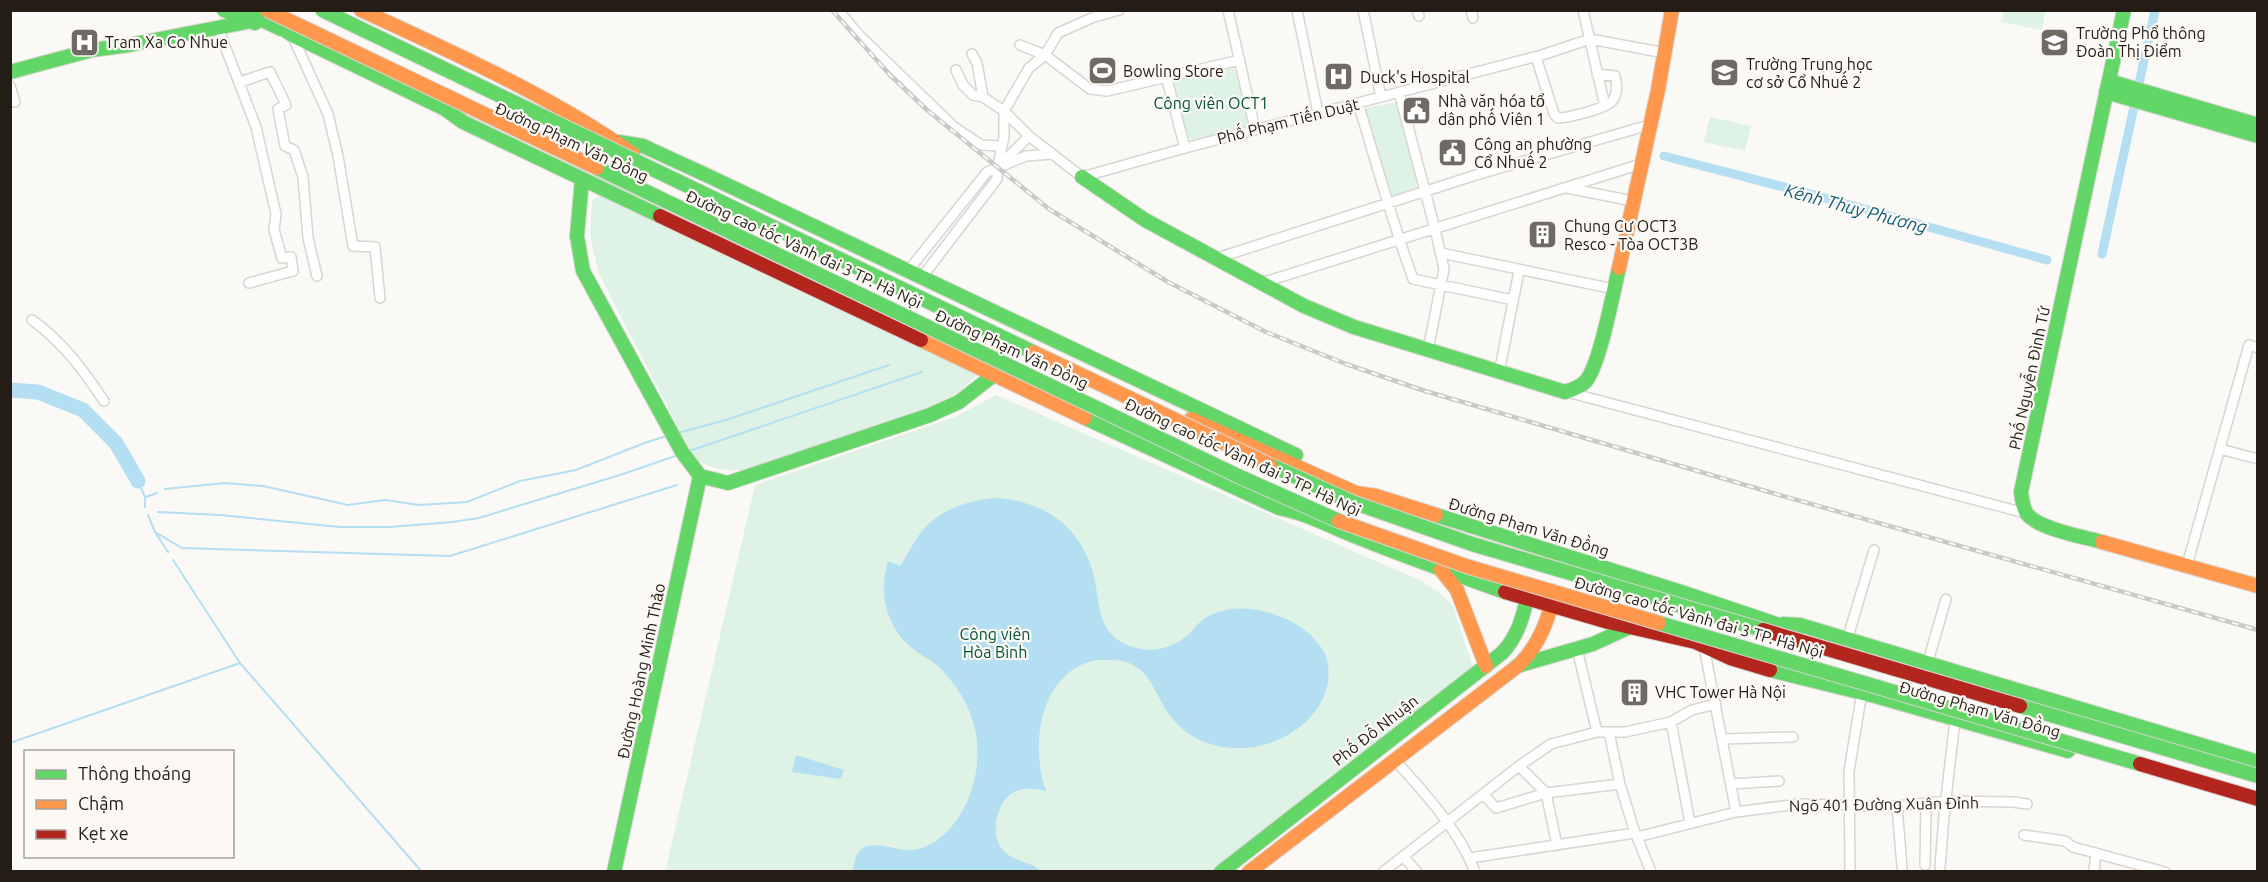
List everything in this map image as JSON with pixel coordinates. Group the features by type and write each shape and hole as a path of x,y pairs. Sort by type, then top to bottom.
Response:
{"main road":[{"path":"224,10 286,32"},
{"name":"Đường Phạm Văn Đồng","path":"260,10 286,32 445,109 463,122 1076,414 1279,508 1297,511 1338,530 1442,570 1527,599 1699,645 1748,662 1862,692 2258,807"},
{"name":"Đường cao tốc Vành đai 3 TP. Hà Nội","path":"267,10 1238,476 1343,523 1466,566 2258,800"},
{"name":"Đường cao tốc Vành đai 3 TP. Hà Nội","path":"322,10 1248,455 1352,502 1472,544 2258,776"},
{"name":"Đường Phạm Văn Đồng","path":"333,10 452,62 475,65"},
{"name":"Đường Phạm Văn Đồng","path":"362,10 455,53 530,93 616,142 648,164 1084,371 1356,493 1376,496 1658,585 1776,624 1797,636 2258,770"},
{"path":"1082,177 1144,220 1304,306 1354,327 1565,392 1577,388 1586,381 1596,360 1614,289 1665,53 1672,10"},
{"name":"Phố Nguyễn Đình Tứ","path":"2025,513 2021,492 2124,10"},
{"path":"10,72 93,50 218,28 244,16"},
{"path":"2108,86 2258,125"},
{"path":"2149,98 2258,136"},
{"name":"Đường Phạm Văn Đồng","path":"445,109 466,112 766,250 1284,498 1297,511"},
{"name":"Đường Phạm Văn Đồng","path":"616,142 643,146 1359,485 1376,496"},
{"path":"582,179 577,236 583,271 682,452 700,476 728,483 930,415 959,402 995,374"},
{"name":"Đường Hoàng Minh Thảo","path":"614,872 700,476"},
{"path":"2025,513 2031,521 2043,525 2258,585"},
{"name":"Phố Đỗ Nhuận","path":"1221,872 1501,656 1512,644 1518,631 1542,550"},
{"path":"1249,872 1517,666 1535,649 1542,636 1565,557"},
{"path":"1442,570 1457,590 1486,666"},
{"name":"Đường Phạm Văn Đồng","path":"1776,624 1800,625 1927,665 2258,762"},
{"path":"1517,666 1593,644 1630,627"},
{"name":"Đường Phạm Văn Đồng","path":"1699,645 1714,641 2258,800"}],"street":[{"path":"838,10 859,35 954,127 981,145 1002,146"},
{"path":"922,277 997,179 1004,111 1029,68 1045,55 1058,33 1094,17 1119,10"},
{"path":"1228,10 1255,129"},
{"path":"1297,10 1318,114"},
{"path":"1363,10 1381,97"},
{"path":"1583,10 1605,106"},
{"path":"218,28 262,146 276,214 274,230 282,258 291,257 293,271 249,283"},
{"path":"286,32 328,114 338,156 353,246 375,247 380,298"},
{"name":"Phố Phạm Tiến Duật","path":"1082,177 1255,129 1536,57 1590,39 1665,53"},
{"path":"1020,45 1045,55 1090,89 1107,91 1240,60"},
{"path":"972,54 977,63 983,97"},
{"path":"1536,57 1554,114 1558,118 1605,106 1613,100 1617,82 1615,76 1597,74"},
{"path":"956,70 963,85 973,95 983,97 1004,111 1029,136 1082,177"},
{"path":"240,82 270,72 282,94 286,105 278,109 285,146 294,150 303,177 308,238 317,276"},
{"path":"1166,76 1185,148"},
{"path":"10,86 15,102"},
{"path":"1399,93 1436,229 1444,269 1428,350"},
{"path":"1358,103 1413,279 1513,300"},
{"path":"1214,259 1476,175 1649,125"},
{"path":"997,169 1029,136"},
{"path":"908,271 987,172 1026,156 1052,154"},
{"path":"1261,283 1641,164"},
{"path":"1565,188 1633,201"},
{"path":"1441,253 1614,289"},
{"path":"1499,373 1519,271"},
{"path":"32,320 44,328 78,364 104,401"},
{"path":"2187,565 2249,345 2258,348"},
{"path":"1565,392 2025,513"},
{"path":"2220,449 2258,459"},
{"path":"1847,640 1874,550"},
{"path":"1927,665 1946,599"},
{"path":"1699,645 1716,704 1736,812"},
{"path":"1577,649 1597,732"},
{"path":"1850,872 1849,771 1862,692"},
{"path":"1383,872 1519,766 1551,744 1597,732 1625,732 1671,722 1692,710 1716,704"},
{"path":"1940,867 1955,720"},
{"path":"1671,722 1690,823"},
{"path":"1609,732 1620,784 1636,835 1651,872"},
{"path":"1723,740 1793,737"},
{"path":"1394,759 1447,823 1470,858 1475,872"},
{"path":"1519,766 1546,794 1557,845"},
{"path":"1731,784 1779,781"},
{"path":"1483,794 1496,808 1546,794 1620,784"},
{"name":"Ngõ 401 Đường Xuân Đỉnh","path":"1470,858 1636,835 1736,812 1799,804 1897,806 1946,801 2027,804"},
{"path":"1925,865 1926,802"},
{"path":"1897,806 1902,867"},
{"path":"2024,836 2065,841 2073,847 2165,872"},
{"path":"2094,872 2096,853"},
{"path":"1403,856 1417,872"}],"green space":[{"path":"2004,11 2045,12 2042,30 2001,22"},
{"name":"Công viên OCT1","path":"1223,66 1235,69 1249,119 1244,128 1195,140 1185,137 1173,83 1177,78"},
{"path":"1398,102 1422,190 1390,199 1365,108"},
{"path":"1710,117 1751,126 1745,151 1704,142"},
{"path":"603,194 976,374 975,377 956,394 930,407 745,469 725,470 703,463 693,456 598,272 590,234 592,201"},
{"name":"Công viên Hòa Bình","path":"996,395 1422,581 1453,606 1473,668 1213,871 665,872 755,485 957,416"}],"water":[{"path":"998,498 1015,500 1044,510 1068,528 1086,553 1106,626 1112,635 1122,642 1136,648 1150,650 1164,648 1188,635 1205,618 1214,614 1243,608 1262,611 1294,623 1311,635 1320,646 1327,659 1329,674 1324,696 1317,709 1303,724 1285,736 1266,744 1246,748 1225,747 1205,742 1187,732 1171,717 1149,679 1137,667 1121,661 1092,661 1074,669 1060,681 1043,715 1039,754 1046,791 1018,790 1008,797 999,811 996,829 999,845 1008,855 1041,871 853,871 856,857 861,849 878,845 908,850 918,849 942,837 960,816 966,803 977,764 978,750 974,723 963,699 948,676 903,640 890,620 884,597 885,573 888,561 900,566 924,528 942,514 963,504"},
{"path":"796,755 844,770 841,779 792,772"}],"waterway":[{"name":"Kênh Thuỵ Phương","path":"2102,254 2155,10"},
{"name":"Kênh Thuỵ Phương","path":"1664,156 2047,260"},
{"path":"678,433 726,420 889,365"},
{"path":"689,451 922,372"},
{"path":"10,390 38,392 83,410 116,443 138,481"},
{"path":"165,489 225,483 263,486 348,505 385,500 419,505 467,502 520,481 576,470 667,436"},
{"path":"158,512 220,515 340,527 389,527 452,522 479,518 678,455"},
{"path":"138,481 145,497 145,507"},
{"path":"155,532 182,548 450,556 677,485"},
{"path":"146,497 157,493"},
{"path":"148,515 155,532 168,552"},
{"path":"173,560 240,663 422,872"},
{"path":"10,743 240,663"}],"railway":[{"path":"832,10 890,75 927,110 1049,209 1168,282 1266,332 1346,364 1425,391 1776,494 2258,630"}],"traffic: fast":[{"path":"224,10 255,23"},
{"path":"241,10 281,29"},
{"path":"322,10 1033,352"},
{"path":"2102,542 2041,524 2027,514 2021,492 2124,10"},
{"path":"272,21 292,35 445,109 463,122 660,216"},
{"path":"10,72 92,50 247,22"},
{"path":"2109,81 2258,125"},
{"path":"2106,92 2258,136"},
{"path":"619,142 643,146 704,174 1296,455"},
{"path":"597,168 1238,476 1339,521"},
{"path":"1082,177 1145,220 1304,306 1354,327 1565,392 1584,383 1591,372 1601,344 1619,268"},
{"path":"582,179 577,236 583,271 682,452 700,476 728,483 930,415 959,402 995,374"},
{"path":"1085,418 1279,508 1309,517 1394,552 1505,592"},
{"path":"1270,465 1352,502 1472,544 1763,630"},
{"path":"614,872 700,476"},
{"path":"1436,515 1681,592 1776,624 1797,635"},
{"path":"1221,872 1502,653 1512,641 1527,599"},
{"path":"1659,623 2140,764"},
{"path":"1783,624 1800,625 2258,762"},
{"path":"1517,666 1593,644 1630,627"},
{"path":"1770,670 1875,696 2068,751"},
{"path":"2020,706 2258,776"}],"traffic: slow":[{"path":"267,10 597,168"},
{"path":"361,10 535,94 633,154"},
{"path":"1619,268 1658,90 1672,10"},
{"path":"921,340 1085,418"},
{"path":"1033,352 1270,465"},
{"path":"1191,419 1356,493 1376,496 1436,515"},
{"path":"1339,521 1466,566 1659,623"},
{"path":"2102,542 2258,586"},
{"path":"1441,570 1457,590 1486,666"},
{"path":"1249,872 1519,665 1539,638 1551,606"}],"traffic: jam":[{"path":"660,216 921,340"},
{"path":"1505,592 1608,622 1695,642 1730,658 1770,670"},
{"path":"1763,630 2020,706"},
{"path":"2140,764 2258,799"}],"place":[{"name":"Tram Xa Co Nhue","path":"84,42"},
{"name":"Trường Phổ thông Đoàn Thị Điểm","path":"2055,42"},
{"name":"Bowling Store","path":"1102,71"},
{"name":"Trường Trung học cơ sở Cổ Nhuế 2","path":"1725,73"},
{"name":"Duck's Hospital","path":"1339,77"},
{"name":"Nhà văn hóa tổ dân phố Viên 1","path":"1417,110"},
{"name":"Công an phường Cổ Nhuế 2","path":"1453,153"},
{"name":"Chung Cư OCT3 Resco - Tòa OCT3B","path":"1543,235"},
{"name":"VHC Tower Hà Nội","path":"1634,692"}]}
